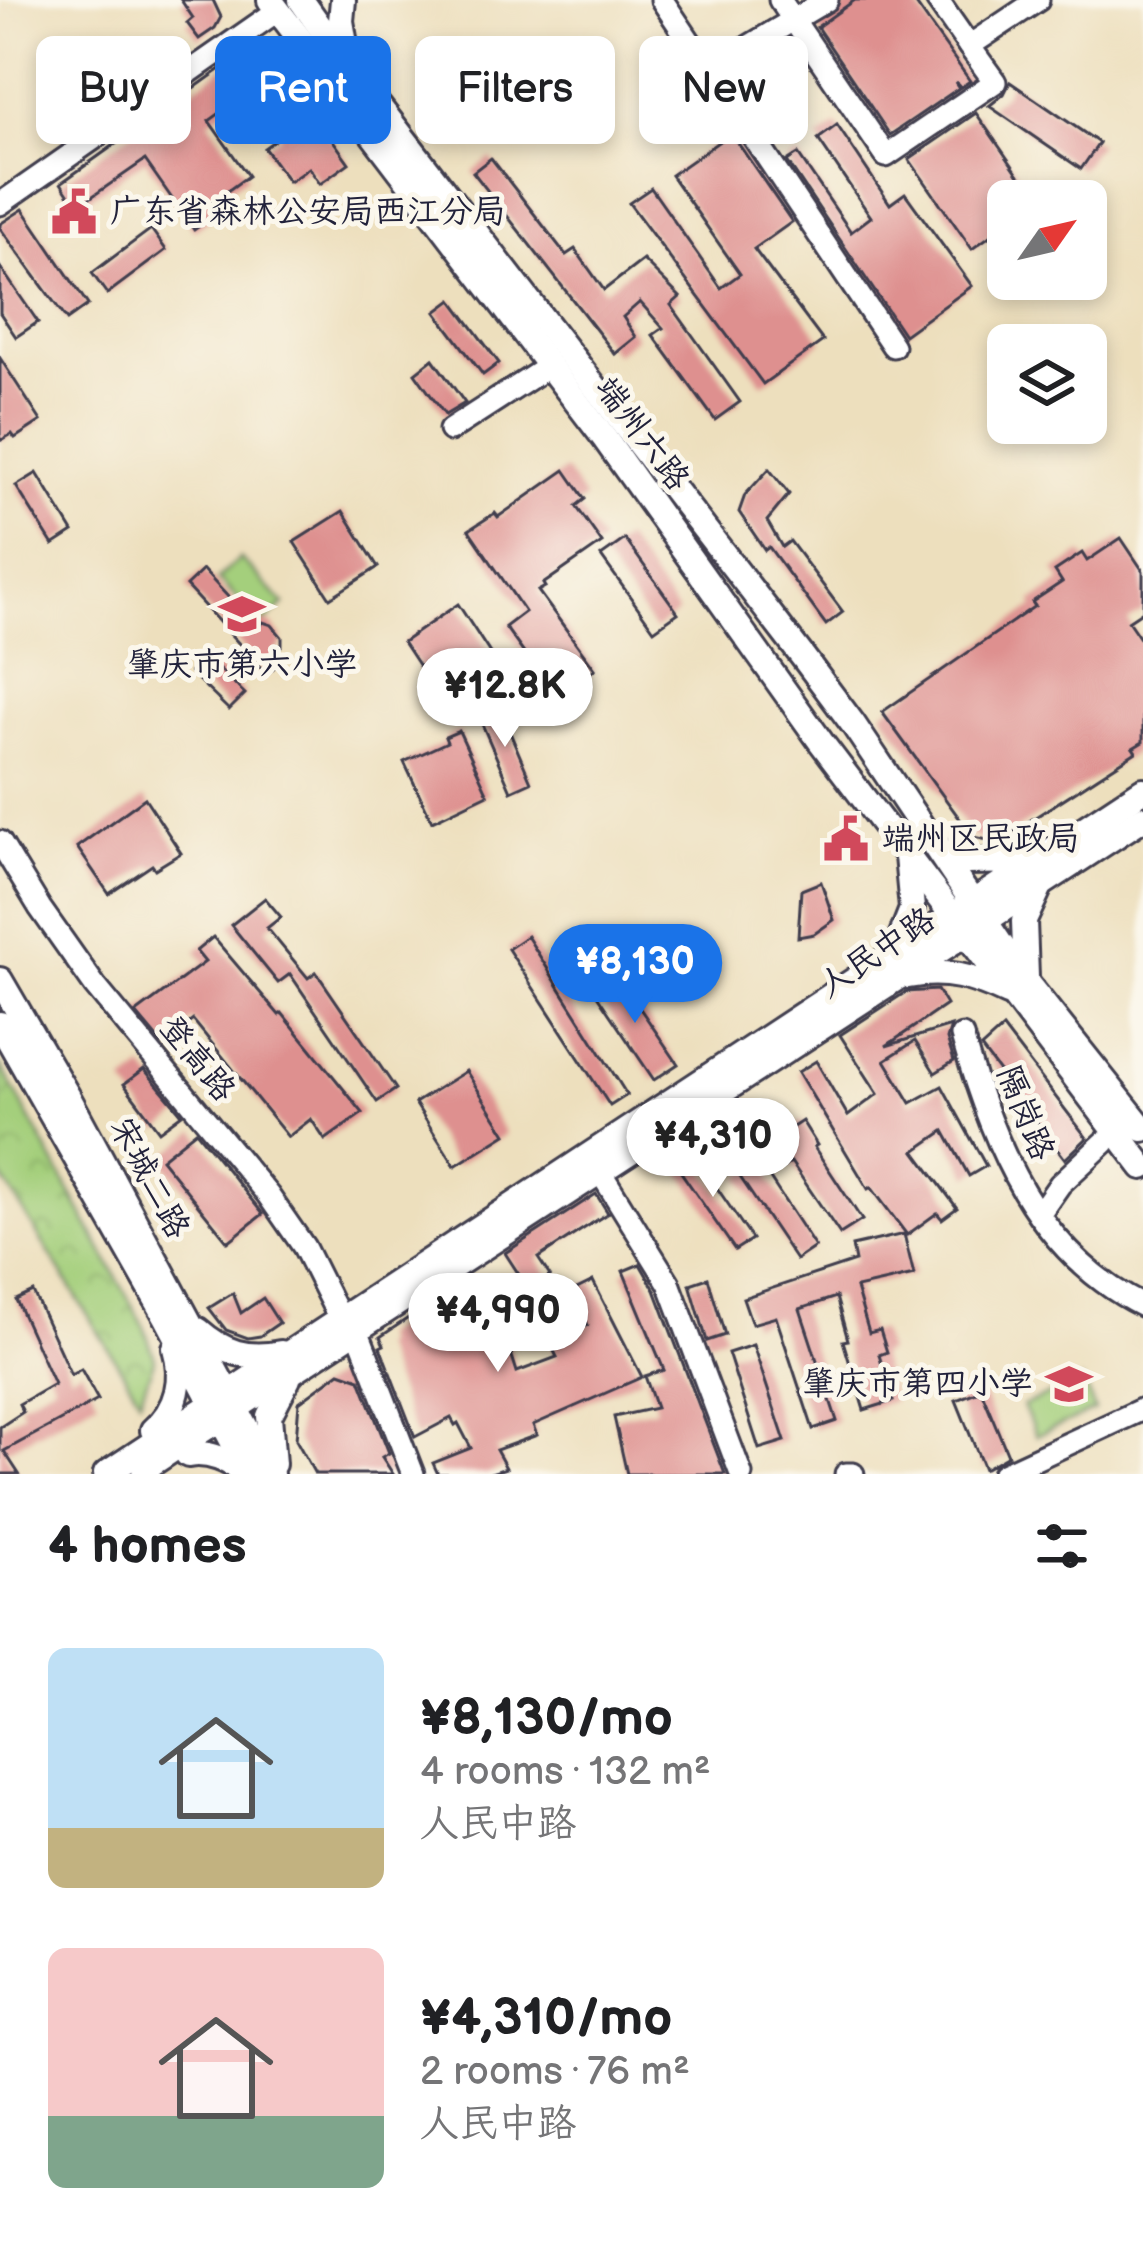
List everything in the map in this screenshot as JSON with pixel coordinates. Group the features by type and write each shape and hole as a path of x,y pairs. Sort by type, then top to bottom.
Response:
{"main road":[{"path":"343,0 343,36"},
{"name":"端州六路","path":"282,2 317,36"},
{"name":"端州六路","path":"282,2 907,854 969,917"},
{"name":"端州六路","path":"391,122 790,639 939,850 969,917"},
{"path":"1143,790 1031,877 969,917 1143,1167"},
{"path":"939,850 967,862 1031,877 1143,818"},
{"path":"896,951 912,909 907,854"},
{"path":"1018,988 1031,877"},
{"name":"人民中路","path":"224,1406 289,1377 349,1326 896,951 969,917"},
{"name":"人民中路","path":"224,1406 294,1351 349,1326 601,1173 900,978 969,917"},
{"path":"900,978 932,972 956,974 1018,988 1143,1129"},
{"name":"宋城二路","path":"0,980 68,1095 224,1406"},
{"name":"宋城二路","path":"0,1024 177,1318"},
{"path":"177,1318 216,1346 237,1354 294,1351"},
{"path":"137,1467 138,1442 170,1411 177,1391 177,1318"},
{"path":"273,1474 269,1416 289,1377"},
{"path":"137,1467 224,1406"},
{"path":"155,1474 192,1445 224,1406"},
{"path":"224,1406 247,1474"},
{"path":"224,1406 273,1474"},
{"path":"106,1474 151,1464 192,1445"},
{"path":"192,1445 247,1474"}],"street":[{"path":"662,0 686,36"},
{"path":"780,0 886,156 995,82 937,0"},
{"path":"768,36 827,0"},
{"path":"969,46 1037,0"},
{"path":"0,188 282,2"},
{"path":"0,204 282,2"},
{"path":"758,144 893,346"},
{"path":"450,430 549,365"},
{"name":"登高路","path":"0,842 95,986 268,1196 304,1247 349,1326 413,1474"},
{"name":"隔岗路","path":"962,1036 981,1105 1010,1174 1086,1267 1143,1306"},
{"path":"1039,1214 1060,1184 1105,1142"},
{"path":"601,1173 669,1283 741,1474"},
{"path":"1004,1474 1143,1409"}],"green space":[{"path":"240,558 284,604 262,625 218,579"},
{"path":"0,1064 144,1327 155,1358 140,1399 0,1174"},
{"path":"1082,1380 1095,1410 1036,1436 1023,1406"}],"building":[{"path":"181,0 213,0 221,17 215,28 199,39 187,23 193,18"},
{"path":"855,0 913,0 970,81 961,87 955,82 959,88 890,135 817,27"},
{"path":"215,73 215,117 209,121 215,129 215,144 225,144 248,176 208,205 215,215 194,230 145,160 77,207 61,183 116,144 191,144 191,90"},
{"path":"1010,82 1099,143 1081,169 989,106"},
{"path":"976,113 1022,180 987,180 987,238 972,249 909,159"},
{"path":"837,125 890,204 905,193 972,286 904,335 787,161 798,154 851,232 871,217 818,139"},
{"path":"270,144 335,144 349,163 320,184 309,168 289,182 264,148"},
{"path":"715,144 739,144 792,222 754,249 823,341 763,384 629,203 651,188 721,288 740,274 671,175"},
{"path":"491,158 566,255 575,249 604,290 643,260 680,297 671,305 740,402 715,420 653,335 663,328 640,302 623,317 636,337 615,354 473,172"},
{"path":"23,209 88,305 67,320 0,228"},
{"path":"151,229 166,250 107,294 92,273"},
{"path":"0,267 38,322 16,337 0,313"},
{"path":"452,300 499,363 483,375 436,312"},
{"path":"0,358 41,421 15,438 12,434 0,441"},
{"path":"433,359 465,403 445,415 415,373"},
{"path":"769,469 789,494 767,521 782,547 790,541 843,612 826,625 739,512 745,495"},
{"path":"565,470 585,499 576,506 602,543 538,591 595,669 556,698 505,627 525,612 469,530 495,513 498,517"},
{"path":"37,473 73,532 53,545 16,486"},
{"path":"343,511 378,567 330,598 294,542"},
{"path":"1121,538 1143,571 1143,611 1128,621 1143,643 1143,742 1133,748 1136,752 997,842 973,837 882,712 1035,606 1032,602 1062,582 1055,571 1082,553 1087,561"},
{"path":"625,539 678,613 654,630 601,556"},
{"path":"203,570 257,628 263,622 272,625 282,637 275,652 282,660 267,674 186,586"},
{"path":"458,604 495,661 442,701 403,642"},
{"path":"206,656 245,694 229,710 190,672"},
{"path":"500,709 531,782 511,791 479,717"},
{"path":"459,731 488,794 432,821 404,762 447,742 445,737"},
{"path":"145,798 181,853 155,869 152,865 109,894 77,847"},
{"path":"821,882 834,920 814,934 798,937 801,890"},
{"path":"265,898 281,917 267,928 308,978 316,972 396,1089 377,1102 290,974 278,983 231,925"},
{"path":"527,936 627,1095 610,1106 508,949"},
{"path":"213,937 363,1113 325,1140 311,1119 288,1137 193,1020 162,1044 136,1013 205,962 196,951"},
{"path":"615,972 678,1064 654,1080 592,988"},
{"path":"937,990 946,1005 886,1046 951,1026 947,1039 954,1061 935,1073 915,1041 885,1060 911,1103 942,1086 986,1166 969,1176 944,1131 915,1151 957,1208 942,1219 937,1213 907,1235 868,1189 798,1072 816,1061 848,1116 878,1094 840,1035 906,992"},
{"path":"1003,1028 1087,1138 1065,1159 981,1048"},
{"path":"144,1069 182,1114 159,1131 124,1084"},
{"path":"466,1071 506,1134 455,1166 415,1103"},
{"path":"802,1121 862,1220 840,1234 791,1162 769,1177 815,1247 796,1260 740,1177 768,1158 761,1148"},
{"path":"196,1131 263,1214 228,1242 161,1159"},
{"path":"691,1150 752,1239 735,1250 674,1162"},
{"path":"596,1194 608,1213 538,1258 550,1276 529,1290 505,1253"},
{"path":"904,1234 914,1275 856,1288 869,1333 880,1330 887,1352 879,1355 893,1401 864,1410 843,1341 848,1340 836,1297 800,1309 837,1421 813,1429 776,1317 752,1324 743,1298 855,1261 852,1246"},
{"path":"640,1264 655,1290 725,1474 627,1474 614,1417 656,1408 645,1376 664,1370 623,1271"},
{"path":"708,1278 725,1335 707,1341 690,1284"},
{"path":"593,1281 642,1377 533,1425 537,1435 496,1450 506,1468 488,1474 438,1474 433,1463 471,1448 451,1418 415,1437 380,1337 450,1290 461,1307 489,1299 495,1303 517,1372 557,1357 550,1343 588,1325 571,1292"},
{"path":"33,1292 71,1375 81,1369 98,1400 4,1451 19,1474 0,1474 0,1427 23,1412 19,1404 54,1384 16,1300"},
{"path":"233,1293 241,1313 263,1298 279,1323 248,1338 226,1330 209,1308"},
{"path":"753,1345 785,1441 759,1449 728,1353"},
{"path":"340,1372 360,1379 389,1453 382,1457 393,1474 315,1474 296,1440 299,1402"},
{"path":"981,1390 1008,1455 984,1469 956,1400"}],"place":[{"name":"广东省森林公安局西江分局","path":"74,212"},
{"name":"肇庆市第六小学","path":"242,614"},
{"name":"端州区民政局","path":"846,839"},
{"name":"肇庆市第四小学","path":"1069,1384"}]}
